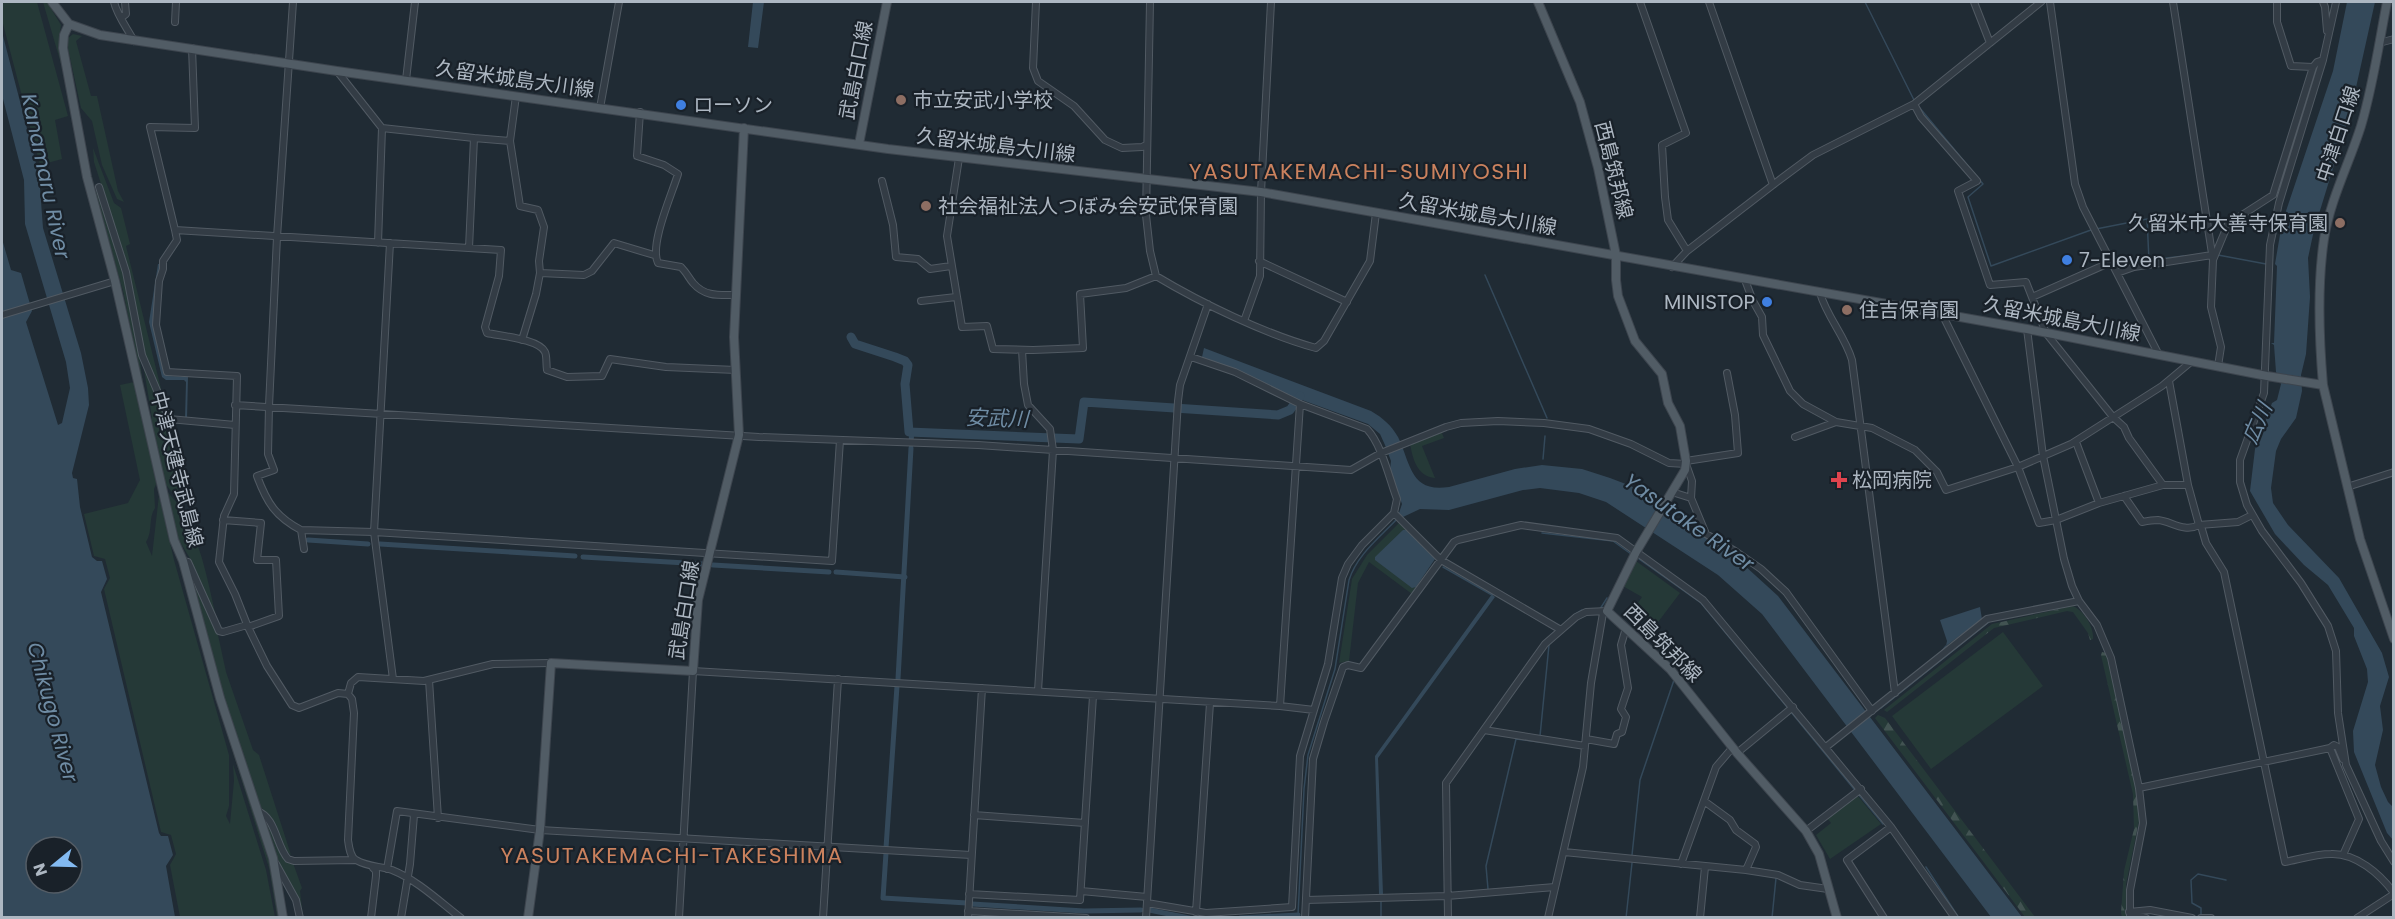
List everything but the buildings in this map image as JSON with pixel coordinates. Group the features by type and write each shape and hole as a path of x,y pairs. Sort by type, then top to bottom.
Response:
{"main road":[{"path":"52,2 69,24"},
{"name":"武島白口線","path":"859,144 887,2"},
{"name":"西島筑邦線","path":"1538,2 1580,102 1598,168 1616,255 1618,296 1635,341 1662,374 1668,403 1680,426 1686,463 1605,612 1626,628 1670,669 1735,750 1806,831 1819,854 1837,918"},
{"name":"中津白口線","path":"2319,385 2324,239 2333,204 2361,124 2387,2"},
{"name":"久留米城島大川線","path":"69,24 100,35 134,41 337,71 959,158 1261,192 2027,329 2319,385"},
{"name":"中津天建寺武島線","path":"69,24 63,35 63,48 87,177 171,528 183,561 220,698 273,858 284,918"},
{"name":"武島白口線","path":"551,663 693,671 698,600 739,435 734,337 744,128"},
{"path":"2319,385 2360,539 2394,639"},
{"path":"528,918 540,830 551,663"}],"street":[{"path":"114,2 116,12 122,17 134,41"},
{"path":"122,17 126,14 125,2"},
{"path":"175,22 176,2"},
{"path":"293,2 277,237 269,406 268,454 274,470 257,476 266,500 286,522 302,530 374,532 832,561 840,440"},
{"path":"406,80 415,2"},
{"path":"600,108 619,2"},
{"path":"1036,2 1033,68 1038,81 1074,106 1105,140 1122,148 1147,145"},
{"path":"1150,2 1146,179 1147,224 1156,276 1184,293 1244,321 1316,348 1324,341 1370,261 1376,213"},
{"path":"1244,321 1260,276 1261,192 1270,2"},
{"path":"1641,2 1686,133 1662,145 1668,220 1687,251"},
{"path":"1709,2 1773,185"},
{"path":"1974,2 1990,43"},
{"path":"1672,267 1687,251 1813,155 1914,104 2041,2"},
{"path":"2050,2 2075,184 2083,207 2159,354"},
{"path":"2173,2 2213,258 2211,307 2221,347 2218,366"},
{"path":"2277,2 2277,22 2291,66 2313,67"},
{"path":"2323,2 2328,37"},
{"path":"2336,2 2323,60 2286,180 2270,245 2264,393 2240,460 2240,482 2252,515 2313,600 2334,640 2338,664 2338,713 2346,765"},
{"path":"2379,43 2394,39"},
{"path":"192,48 195,128 150,127 177,240 163,261 156,325 167,372 237,376 234,494 223,520 219,562 267,666 295,707 304,706 338,693 348,693"},
{"path":"2213,258 2228,224 2273,195 2313,67 2317,62 2323,60"},
{"path":"337,71 382,128 378,243"},
{"path":"516,96 510,141 520,206 538,210 544,226 536,294 522,340"},
{"path":"1914,104 1921,117 1977,181 1958,191 1990,285 2026,282 2046,333 2113,417 2124,427 2129,438 2163,485"},
{"path":"640,112 637,156 664,165 678,174 661,225 654,255 658,263 681,267 704,293 736,295"},
{"path":"382,128 510,141"},
{"path":"469,248 474,138"},
{"path":"959,158 947,237 956,297 962,327 987,326 993,349 1083,348 1080,294 1126,288 1156,276"},
{"path":"882,181 893,225 896,257 918,259 930,268 951,266"},
{"path":"99,187 126,272 142,355 169,418 235,426"},
{"path":"175,230 501,250 499,276 485,327 487,333 541,346 547,354 548,370 567,377 602,376 610,358 666,367 736,370"},
{"path":"390,243 374,532 393,679"},
{"path":"540,273 584,275 592,271 614,243 654,255"},
{"path":"1680,257 1684,269"},
{"path":"2117,273 2134,267 2213,258"},
{"path":"1259,261 1347,302"},
{"path":"2032,297 2111,262"},
{"path":"1745,280 1762,317 1763,335 1790,391 1803,404 1836,422 1872,428 1915,450 1937,472 1946,490 2018,467 2076,442 2169,381 2192,361"},
{"path":"2,315 113,282"},
{"path":"1820,293 1825,309 1849,350 1895,693"},
{"path":"921,301 956,297"},
{"path":"1146,918 1178,401 1180,386 1208,304"},
{"path":"1942,314 2018,467 2039,523 2056,520 2099,503 2163,485 2188,485"},
{"path":"2027,329 2043,456 2064,559 2072,586 2097,625 2111,658 2139,788 2143,823 2130,890 2129,915"},
{"path":"1022,350 1028,405 1050,429 1052,448 1038,692"},
{"path":"1081,891 1147,900 1206,913 1292,907 1300,756 1328,664 1342,578 1348,564 1362,545 1394,513 1397,499 1382,453 1367,429 1299,404 1235,372 1191,357"},
{"path":"235,405 739,435 1052,448 1174,459 1350,470 1404,443 1461,423 1544,423 1601,432 1669,462 1686,463 1738,453 1727,373"},
{"path":"2169,381 2188,485 2206,543 2224,572 2285,862 2330,854 2343,855 2370,868 2383,878 2394,893 2357,918"},
{"path":"1280,706 1299,404"},
{"path":"1796,437 1836,422"},
{"path":"2076,442 2099,503"},
{"path":"1686,463 1692,481 1691,498 1706,534 1744,557 1786,592 1871,712"},
{"path":"2347,487 2394,472"},
{"path":"1672,492 1691,498"},
{"path":"2124,496 2142,522 2161,520 2172,526 2194,527 2238,522 2252,515"},
{"path":"1394,513 1441,560 1561,630"},
{"path":"183,561 188,562 219,631 248,626 279,616 276,560 257,560 261,523 223,520"},
{"path":"1305,918 1313,759 1344,667 1348,665 1361,668 1458,540 1521,525 1612,536 1703,600 1892,827 1955,918"},
{"path":"302,530 304,549"},
{"path":"1826,747 1987,619 2079,600"},
{"path":"1448,918 1446,783 1545,644 1576,617 1586,612 1605,612 1591,683 1586,742 1578,791 1548,918"},
{"path":"1484,730 1614,744 1617,734 1622,732 1626,717 1622,709 1628,688 1621,645 1626,628"},
{"path":"348,693 355,678 429,680 493,664 551,663"},
{"path":"679,918 693,671 1280,706 1314,710"},
{"path":"823,918 838,679"},
{"path":"429,680 438,818"},
{"path":"982,688 968,914 1086,918"},
{"path":"348,693 352,699 354,713 348,840 351,855 355,860"},
{"path":"969,894 1080,900 1093,696"},
{"path":"1196,912 1210,703"},
{"path":"1681,864 1716,767 1793,707"},
{"path":"2139,788 2336,746 2392,859 2394,870"},
{"path":"2330,748 2360,819 2343,855"},
{"path":"1806,831 1861,789"},
{"path":"1704,801 1730,820 1737,830 1755,844 1746,870"},
{"path":"257,811 262,812 267,819 288,859 294,861 355,860 373,868 387,869 407,878 460,918"},
{"path":"387,869 397,811 540,830 971,855"},
{"path":"401,918 414,815"},
{"path":"974,815 1085,823"},
{"path":"1884,918 1846,860 1892,827"},
{"path":"1564,852 1746,870 1778,875 1800,885 1828,889"},
{"path":"273,858 296,900 300,918"},
{"path":"1700,918 1705,867"},
{"path":"371,918 376,876 373,868"},
{"path":"1306,900 1447,896 1555,887"},
{"path":"2129,915 2150,910 2192,918"},
{"path":"2129,915 2146,918"},
{"path":"2201,918 2211,918"}],"green space":[{"path":"2,2 37,2 68,116 55,120 62,159 40,165 2,20"},
{"path":"43,2 47,2 61,25 59,39 66,81"},
{"path":"73,34 82,36 76,41 91,96 97,96 118,191 124,202 117,199 102,165 92,121 81,108 67,44 68,38"},
{"path":"93,148 114,203 121,208 130,244 126,246 165,405 144,357 117,234 94,162"},
{"path":"95,192 97,192 124,275 133,314 147,410 123,291"},
{"path":"143,364 171,424 171,440 183,506 163,481 150,425 152,418"},
{"path":"134,382 157,482 154,489 155,508 146,542 152,556 159,495 174,560 229,755 229,806 226,816 230,824 234,781 233,764 266,870 275,917 180,917 170,865 176,854 171,835 161,832 104,589 110,578 105,559 94,556 84,514 128,503 140,480 120,385"},
{"path":"1441,431 1444,438 1422,446 1435,478 1429,477 1416,465 1410,443"},
{"path":"164,488 184,511 188,529 202,557 217,620 197,582 191,560 177,537"},
{"path":"1400,522 1407,530 1412,587 1416,587 1412,594 1369,562 1358,583 1349,661 1339,663 1352,579 1367,555"},
{"path":"180,560 271,866 280,917 277,917 269,868 209,676"},
{"path":"1636,561 1680,593 1646,638 1643,636 1647,627 1646,616 1635,607 1642,597 1621,585"},
{"path":"193,582 218,635 226,672 253,750 259,755 291,855 285,850 276,824 260,806 225,705"},
{"path":"2073,606 2088,620 2093,639 2090,640 2088,633 2073,612 2067,611 1994,628 1887,712 1884,710 1992,624"},
{"path":"2003,632 2043,686 1931,769 1892,716"},
{"path":"2102,652 2106,653 2137,793 2139,821 2126,884 2126,917 2122,917 2121,913 2124,871 2134,829 2133,794"},
{"path":"1878,715 1885,718 2035,917 2025,917 1875,718"},
{"path":"1857,795 1881,824 1830,859 1816,835 1831,823 1827,818"},
{"path":"265,819 293,863 302,888 300,891 303,916 277,862"}],"water":[{"path":"753,2 764,2 758,48 748,47"},
{"path":"2347,2 2375,2 2351,110 2314,230 2308,258 2310,297 2306,354 2301,375 2302,391 2296,418 2281,439 2276,451 2271,488 2273,503 2288,525 2339,578 2382,653 2389,677 2380,706 2383,730 2375,765 2381,787 2393,807 2393,840 2387,833 2354,752 2353,731 2368,682 2367,669 2354,636 2354,628 2328,585 2304,565 2275,534 2250,491 2255,449 2272,403 2277,400 2281,384 2276,372 2274,345 2271,343 2274,343 2277,266 2275,264 2282,223 2333,71"},
{"name":"Chikugo River","path":"2,32 39,175 43,228 81,353 88,388 89,405 72,473 73,478 77,479 80,507 92,557 97,561 102,561 107,579 101,592 159,833 161,836 168,836 173,855 166,866 175,917 2,917 2,239 11,270 21,273 32,311 26,322 58,425 62,423 70,388 66,362 25,224 24,180 2,95"},
{"path":"158,264 161,264 153,323 164,372 167,376 188,377 187,419 185,419 186,382 166,380 162,377 149,322"},
{"path":"1204,348 1371,411 1386,422 1398,437 1414,474 1426,486 1449,487 1515,469 1542,465 1582,469 1631,486 1681,522 1733,555 1778,596 2022,917 1991,917 1762,614 1718,575 1606,502 1579,493 1540,488 1523,490 1449,510 1420,509 1403,517 1399,513 1402,504 1390,470 1391,461 1380,434 1368,424 1291,396 1202,357"},
{"path":"1403,530 1407,530 1435,559 1416,587 1412,588 1375,560 1375,557"},
{"path":"1492,594 1495,597 1378,758 1383,894 1379,894 1375,756"},
{"path":"1980,607 1982,619 1946,646 1947,641 1940,620"}],"waterway":[{"path":"1865,2 1914,100"},
{"path":"1919,107 1983,184 1968,197 1991,266 2091,230"},
{"path":"2096,229 2147,219 2149,260 2184,256"},
{"path":"2218,255 2266,264"},
{"path":"1485,275 1547,418"},
{"name":"安武川","path":"851,337 855,344 895,357 905,361 908,365 905,384 909,432 1079,439 1084,402 1278,415 1290,410 1300,396"},
{"path":"911,441 912,432"},
{"path":"1543,459 1545,436"},
{"path":"898,679 911,448"},
{"path":"1300,918 1298,915 1304,789 1308,755 1335,669 1349,580 1363,555 1397,519"},
{"path":"1542,533 1613,541 1631,554"},
{"path":"308,540 368,544"},
{"path":"380,544 575,556"},
{"path":"583,557 703,564"},
{"path":"1639,559 1701,603 1787,707"},
{"path":"713,565 829,572"},
{"path":"1443,567 1492,595"},
{"path":"836,572 905,577"},
{"path":"1600,609 1607,598"},
{"path":"1574,615 1582,610"},
{"path":"1881,708 1989,622"},
{"path":"1540,736 1549,645"},
{"path":"1941,652 1946,646"},
{"path":"1632,855 1640,780 1674,680"},
{"path":"886,848 897,686"},
{"path":"1791,712 1854,789"},
{"path":"1488,889 1486,866 1516,739 1540,742"},
{"path":"1859,795 1883,824"},
{"path":"886,853 883,898 967,903"},
{"path":"1626,918 1632,863"},
{"path":"1926,867 1959,918"},
{"path":"2201,916 2201,908 2192,903 2191,880 2198,874 2226,880"},
{"path":"1772,918 1776,878"},
{"path":"1381,901 1381,918"},
{"path":"972,904 1084,911 1141,910"},
{"path":"1149,910 1189,918"},
{"path":"1240,918 1298,915"}],"place":[{"name":"市立安武小学校","path":"901,100"},
{"name":"ローソン","path":"681,105"},
{"name":"社会福祉法人つぼみ会安武保育園","path":"926,206"},
{"name":"久留米市大善寺保育園","path":"2340,223"},
{"name":"7-Eleven","path":"2067,260"},
{"name":"MINISTOP","path":"1767,302"},
{"name":"住吉保育園","path":"1847,310"},
{"name":"松岡病院","path":"1839,480"}],"district":[{"name":"YASUTAKEMACHI-SUMIYOSHI","path":"1359,171"},
{"name":"YASUTAKEMACHI-TAKESHIMA","path":"672,855"}],"water label":[{"name":"Kanamaru River","path":"46,176"},
{"name":"広川","path":"2257,423"},
{"name":"Yasutake River","path":"1689,522"}]}
